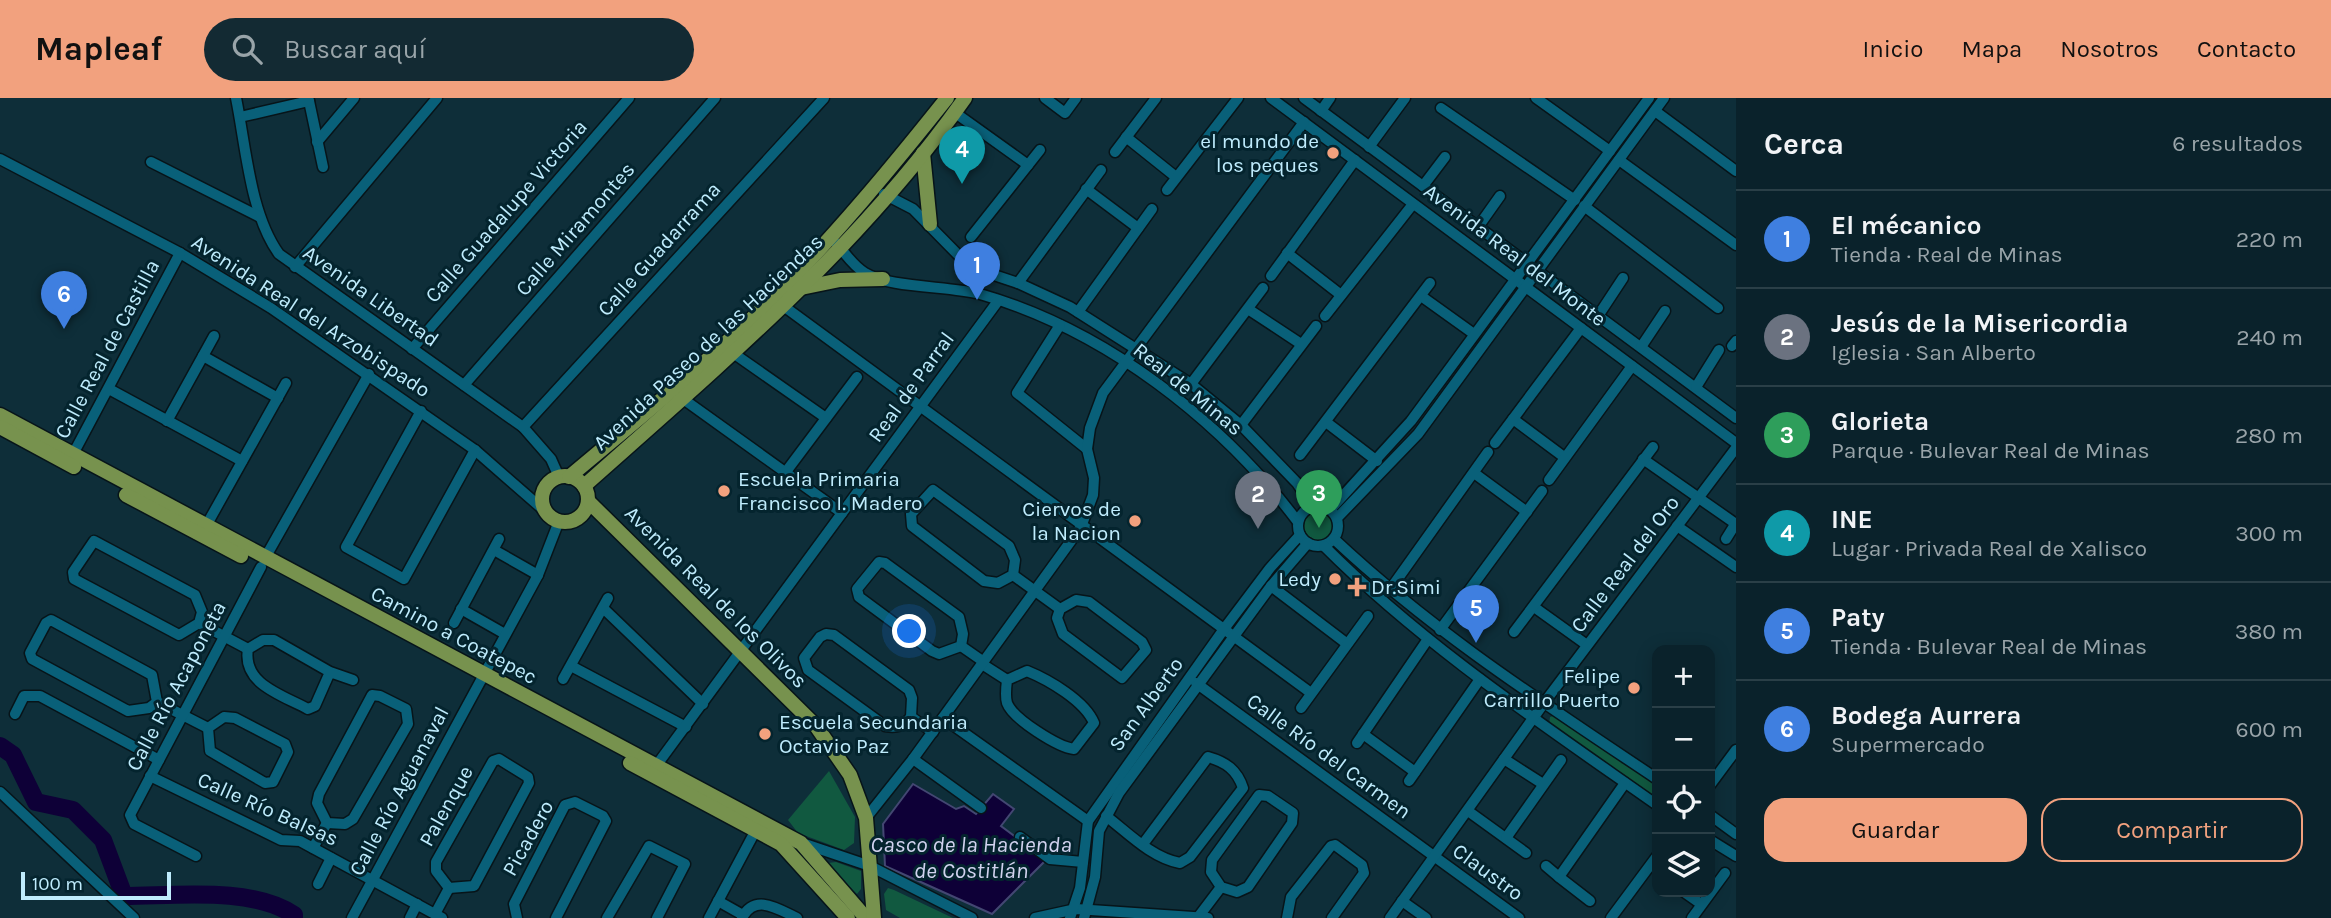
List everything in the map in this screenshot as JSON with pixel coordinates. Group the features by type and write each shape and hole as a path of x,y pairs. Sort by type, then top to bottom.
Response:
{"main road":[{"name":"Avenida Paseo de las Haciendas","path":"564,477 733,353 947,98"},
{"name":"Avenida Paseo de las Haciendas","path":"584,486 778,302 801,288 886,197 965,98"},
{"path":"923,153 930,224"},
{"path":"801,288 840,280 883,279"},
{"name":"Camino a Coatepec","path":"0,415 70,459 481,679 758,826 801,843 862,916"},
{"name":"Camino a Coatepec","path":"0,427 206,526 263,562"},
{"path":"564,477 584,486 587,509 577,520 559,522 546,512 544,491 564,477"},
{"name":"Avenida Real de los Olivos","path":"588,501 816,726 850,775 866,818 870,866 862,916"},
{"name":"Camino a Coatepec","path":"481,679 656,766 758,826 862,916"}],"street":[{"name":"Avenida Libertad","path":"236,98 260,217 267,238 295,267 523,427 564,477"},
{"path":"317,142 354,98"},
{"path":"295,267 437,98"},
{"name":"Calle Guadalupe Victoria","path":"412,349 629,98"},
{"name":"Calle Miramontes","path":"464,386 715,98"},
{"name":"Calle Guadarrama","path":"523,427 824,98"},
{"path":"1045,98 1062,116 1076,98"},
{"path":"1115,152 1156,98"},
{"path":"1167,190 1238,98"},
{"name":"Avenida Real del Monte","path":"1271,98 1736,443"},
{"name":"Avenida Real del Monte","path":"1304,98 1736,418"},
{"path":"1321,111 1330,98"},
{"path":"1369,147 1405,98"},
{"path":"1536,98 1610,151"},
{"path":"1333,514 1418,434 1537,271 1610,151 1647,103 1664,98"},
{"path":"240,117 308,100 323,167"},
{"path":"1333,514 1411,421 1526,263 1619,160 1647,103"},
{"path":"1647,103 1736,172"},
{"path":"1441,108 1580,203 1718,308"},
{"path":"954,112 1028,165"},
{"path":"866,818 914,759 1082,527 1093,495 1094,478 1087,449 1097,408 1136,347 1304,122"},
{"path":"1126,137 1177,177"},
{"path":"971,237 1040,150"},
{"path":"1423,186 1446,156"},
{"name":"Avenida Real del Arzobispado","path":"0,159 180,253 271,308 475,450 546,512"},
{"path":"1271,276 1355,160"},
{"path":"1619,160 1736,245"},
{"path":"151,162 260,217"},
{"path":"1017,283 1101,170"},
{"name":"Real de Minas","path":"875,186 886,197 913,209 970,267 1017,283 1078,312 1191,384 1241,425 1297,483 1313,507"},
{"path":"1086,190 1138,228"},
{"path":"1478,227 1500,195"},
{"path":"1325,316 1413,204"},
{"path":"1078,312 1152,209"},
{"name":"Real de Minas","path":"829,236 850,261 867,275 939,286 998,301 1060,325 1126,362 1222,438 1298,522"},
{"name":"Calle Real de Castilla","path":"70,459 180,253"},
{"path":"1287,253 1341,295"},
{"path":"1598,316 1623,278"},
{"path":"1300,455 1430,284"},
{"path":"1191,384 1263,288"},
{"path":"1421,296 1474,334"},
{"name":"Real de Parral","path":"656,766 998,301"},
{"path":"778,302 1311,693"},
{"path":"1248,309 1301,344"},
{"path":"1641,347 1665,311"},
{"path":"1060,325 1017,393 1087,449"},
{"path":"1241,425 1316,326"},
{"path":"1389,591 1581,328"},
{"path":"167,421 215,335"},
{"path":"1696,387 1719,351"},
{"path":"733,353 826,418"},
{"path":"203,356 278,398"},
{"path":"1549,480 1632,366"},
{"name":"Calle Río Acaponeta","path":"195,856 134,824 130,815 263,562 369,374"},
{"path":"785,473 857,377"},
{"path":"206,526 286,383"},
{"path":"109,389 242,461"},
{"path":"677,395 842,513"},
{"path":"421,411 346,547 404,579 475,450"},
{"path":"1513,419 1564,457"},
{"path":"1326,422 1377,461"},
{"path":"1514,632 1653,447"},
{"name":"Calle Real del Oro","path":"1390,918 1544,703 1736,448"},
{"path":"1643,459 1736,523 1726,539"},
{"path":"1474,473 1527,512"},
{"path":"937,491 1009,546 1015,560 1013,575 998,583 984,581 912,526 911,514 929,492 937,491"},
{"path":"1440,631 1542,491"},
{"path":"1324,546 1334,539 1339,528 1333,514 1313,507 1303,512 1298,522 1304,539 1324,546 1357,579 1427,639 1652,802"},
{"name":"Calle Río Aguanaval","path":"352,918 538,575 559,522"},
{"path":"1677,526 1736,567"},
{"path":"454,622 499,539"},
{"name":"San Alberto","path":"1087,914 1099,831 1119,793 1200,686 1304,539"},
{"name":"San Alberto","path":"1073,914 1088,821 1270,568 1304,539"},
{"path":"1334,539 1389,591 1440,631 1652,776"},
{"path":"94,541 195,595 202,612 199,623 179,635 73,576 94,541"},
{"path":"494,550 538,575"},
{"path":"878,562 885,563 959,617 963,634 961,646 939,654 932,651 859,597 858,589 878,562"},
{"path":"1013,575 1060,608"},
{"path":"1271,586 1346,643"},
{"path":"1076,600 1089,602 1142,642 1146,650 1122,678 1114,675 1063,634 1057,618 1060,608 1076,600"},
{"path":"564,679 606,603 703,704"},
{"path":"1534,607 1587,645"},
{"path":"461,609 505,634"},
{"path":"1301,708 1346,643 1368,617"},
{"path":"51,620 152,675 157,702 149,708 128,711 32,659 30,653 46,623 51,620"},
{"path":"199,623 248,649"},
{"path":"834,635 909,690 912,698 911,717 897,728 885,726 808,670 804,658 820,637 834,635"},
{"path":"1427,639 1360,738 1412,776 1480,679"},
{"path":"248,649 263,640 274,640 330,671 353,680"},
{"path":"961,646 1007,680"},
{"path":"248,649 248,669 254,679 308,709 315,706 330,671"},
{"path":"571,666 686,727"},
{"path":"1027,671 1040,676 1089,712 1094,723 1074,749 1062,747 1012,712 1006,702 1007,680 1027,671"},
{"name":"Calle Río del Carmen","path":"1189,678 1435,856"},
{"path":"372,695 380,696 406,709 408,724 353,820 345,824 327,823 317,803 318,794 372,695"},
{"path":"15,714 24,696 40,696 159,761"},
{"path":"157,702 208,728"},
{"path":"911,717 933,732"},
{"path":"224,718 235,718 285,744 288,752 273,782 265,783 211,751 208,728 224,718"},
{"path":"943,718 1088,821"},
{"path":"1715,778 1736,750"},
{"path":"1106,816 1143,844 1169,861 1180,863 1190,857 1243,788 1239,775 1224,762 1208,757 1143,844"},
{"name":"Palenque","path":"499,759 528,777 529,783 474,886 449,888 436,871 436,862 493,761 499,759"},
{"path":"914,759 981,808"},
{"path":"1504,759 1543,784"},
{"path":"1506,838 1560,760"},
{"name":"Calle Río Balsas","path":"150,776 281,840 300,841 438,916"},
{"path":"1559,877 1625,783"},
{"path":"0,792 134,918"},
{"path":"1259,795 1268,796 1293,813 1292,823 1248,887 1237,892 1221,887 1211,872 1212,860 1259,795"},
{"name":"Picadero","path":"517,918 514,904 565,805 575,802 603,816 606,821 556,918"},
{"path":"1468,811 1526,853"},
{"path":"1715,819 1736,834"},
{"path":"313,848 327,823"},
{"path":"709,918 758,826"},
{"path":"1020,837 1050,859 1083,862"},
{"path":"781,844 801,843 870,866 972,918"},
{"path":"1715,843 1736,856"},
{"path":"1287,918 1292,897 1331,846 1335,845 1362,865 1364,873 1332,918"},
{"path":"607,918 649,846 682,860 685,864 657,918"},
{"name":"Claustro","path":"1435,856 1519,918"},
{"name":"Calle Río Aguanaval","path":"317,884 331,858"},
{"path":"1546,866 1590,901"},
{"path":"1612,917 1652,870"},
{"path":"1692,918 1725,873"},
{"path":"1035,918 1073,914 1203,917 1221,887"},
{"path":"438,916 449,888"},
{"path":"1692,897 1702,904"},
{"path":"718,901 742,917 757,904 767,903 797,918"},
{"path":"1402,901 1426,918"},
{"path":"410,918 417,904"}],"green space":[{"path":"1319,511 1330,515 1334,526 1330,537 1319,541 1308,537 1304,526 1308,515"},
{"path":"1556,715 1652,782 1652,795 1549,724 1550,717"},
{"path":"829,771 855,817 854,843 844,850 798,833 788,820"},
{"path":"836,862 861,871 861,889 857,894 829,867 828,863"},
{"path":"888,888 953,918 900,918 886,910 884,894"}],"water":[{"name":"Casco de la Hacienda de Costitlán","path":"913,784 956,809 964,806 976,814 993,794 1014,809 1001,826 1046,860 992,914 885,866 883,824"}],"waterway":[{"path":"0,746 13,755 36,802 73,810 103,840 124,896 235,896 277,906 294,915 294,918"}],"place":[{"name":"el mundo de los peques","path":"1333,153"},
{"name":"INE","path":"962,184"},
{"name":"El mécanico","path":"977,300"},
{"name":"Bodega Aurrera","path":"64,329"},
{"name":"Escuela Primaria Francisco I. Madero","path":"724,491"},
{"name":"Ciervos de la Nacion","path":"1135,521"},
{"name":"Glorieta","path":"1319,528"},
{"name":"Jesús de la Misericordia","path":"1258,529"},
{"name":"Ledy","path":"1335,579"},
{"name":"Dr.Simi","path":"1357,587"},
{"name":"Paty","path":"1476,643"},
{"name":"Felipe Carrillo Puerto","path":"1634,688"},
{"name":"Escuela Secundaria Octavio Paz","path":"765,734"}]}
